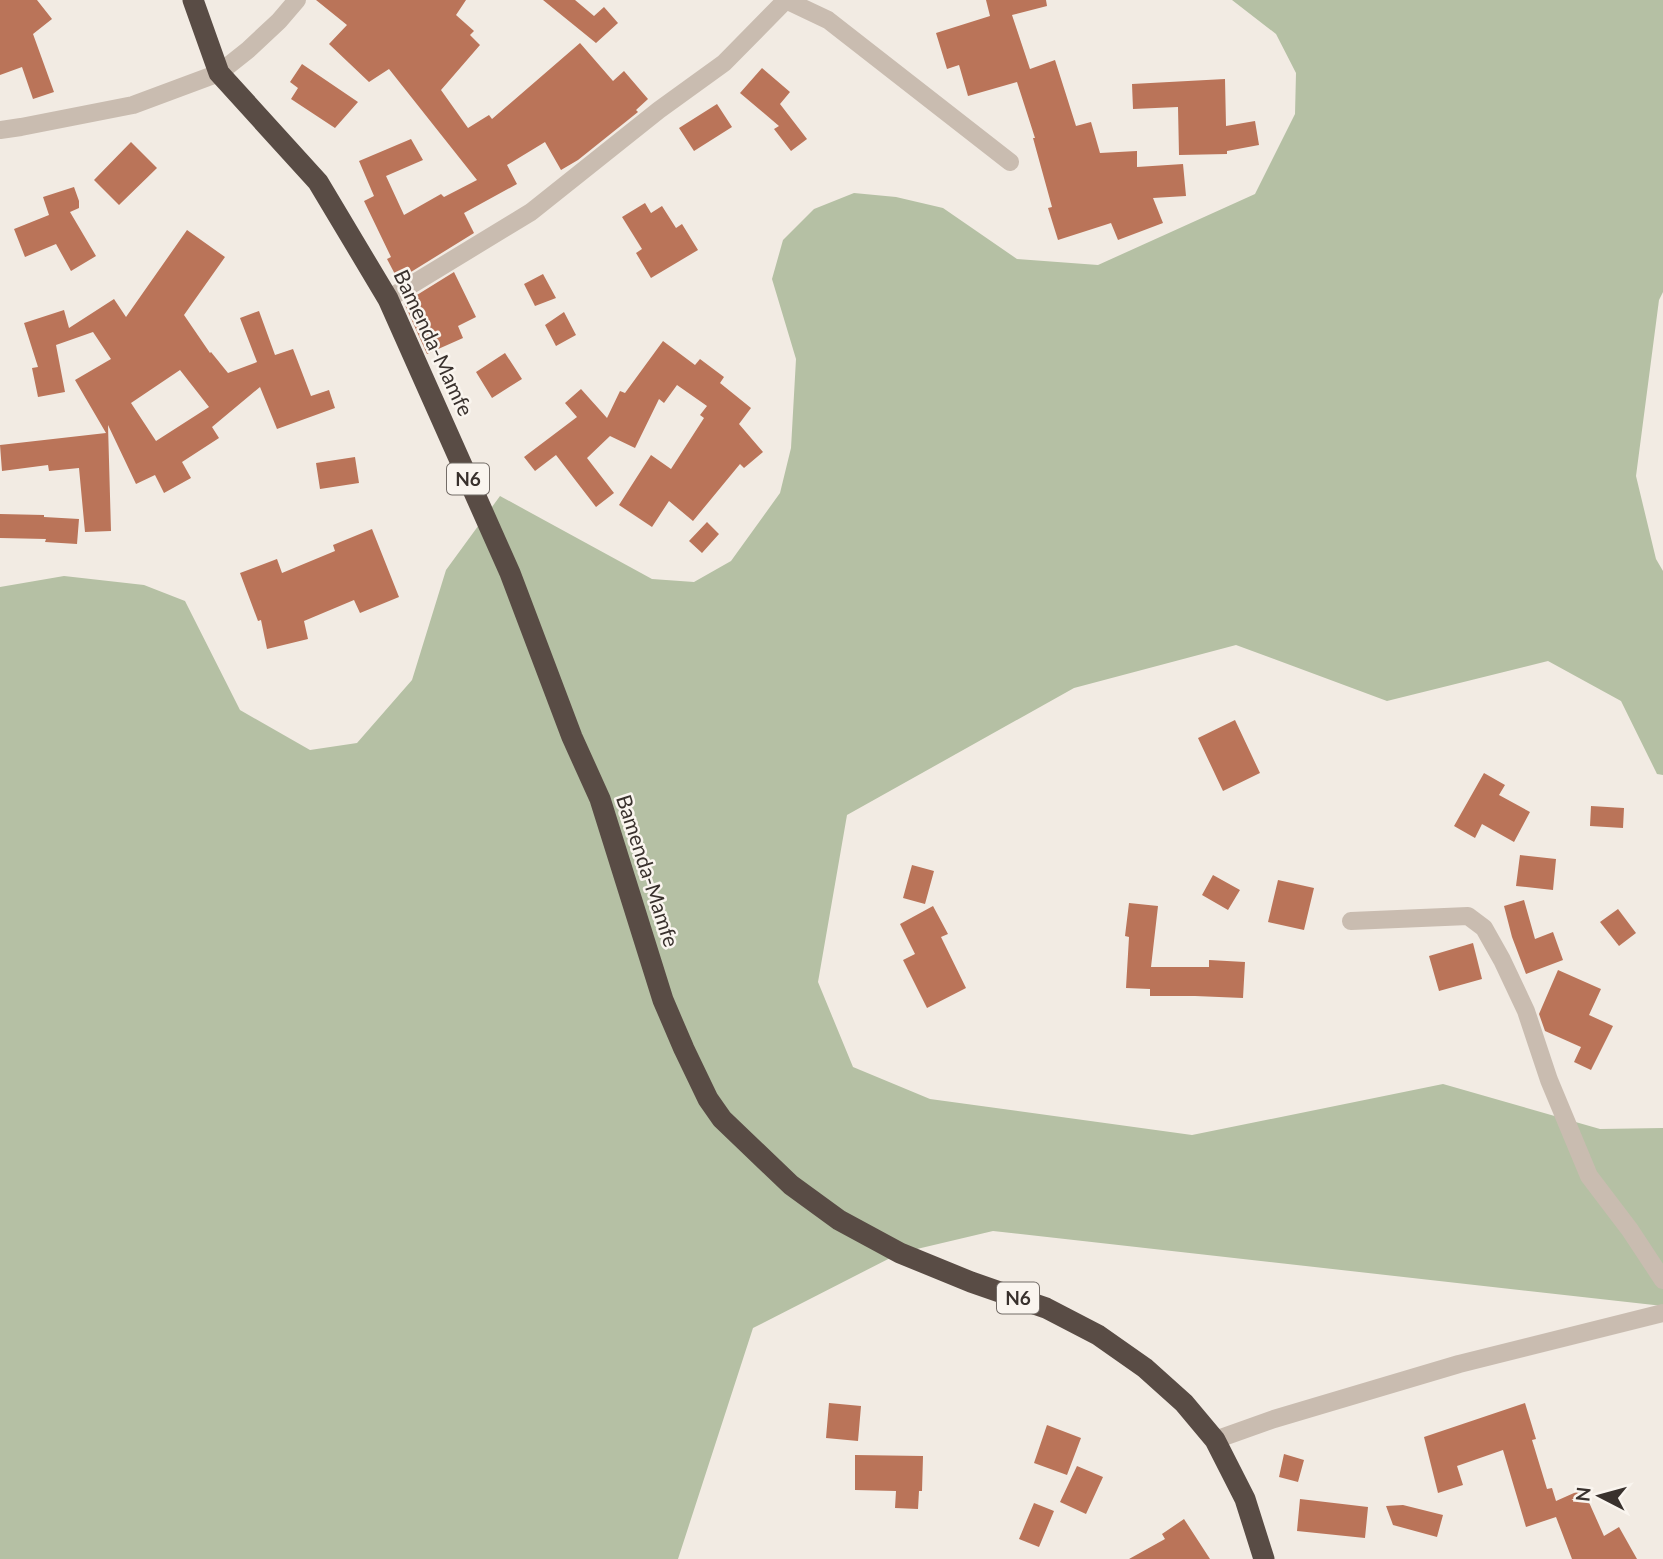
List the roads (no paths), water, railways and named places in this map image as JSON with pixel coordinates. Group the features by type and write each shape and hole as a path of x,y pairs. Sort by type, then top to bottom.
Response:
{"highway":[{"name":"Bamenda-Mamfe","path":"193,0 219,73 318,182 388,299 510,573 572,737 600,799 663,1000 708,1099 722,1119 782,1177 839,1220 900,1253 971,1282 1046,1308 1098,1335 1145,1368 1184,1403 1214,1440 1245,1499 1264,1559"}],"street":[{"path":"0,130 133,105 219,73 279,21 297,0"},
{"path":"388,299 531,212 659,110 724,63 786,0 828,20 1010,162"},
{"path":"1351,921 1468,916 1484,928 1526,1011 1549,1080 1588,1176 1630,1230 1663,1280"},
{"path":"1214,1440 1274,1419 1459,1364 1663,1313"}]}
